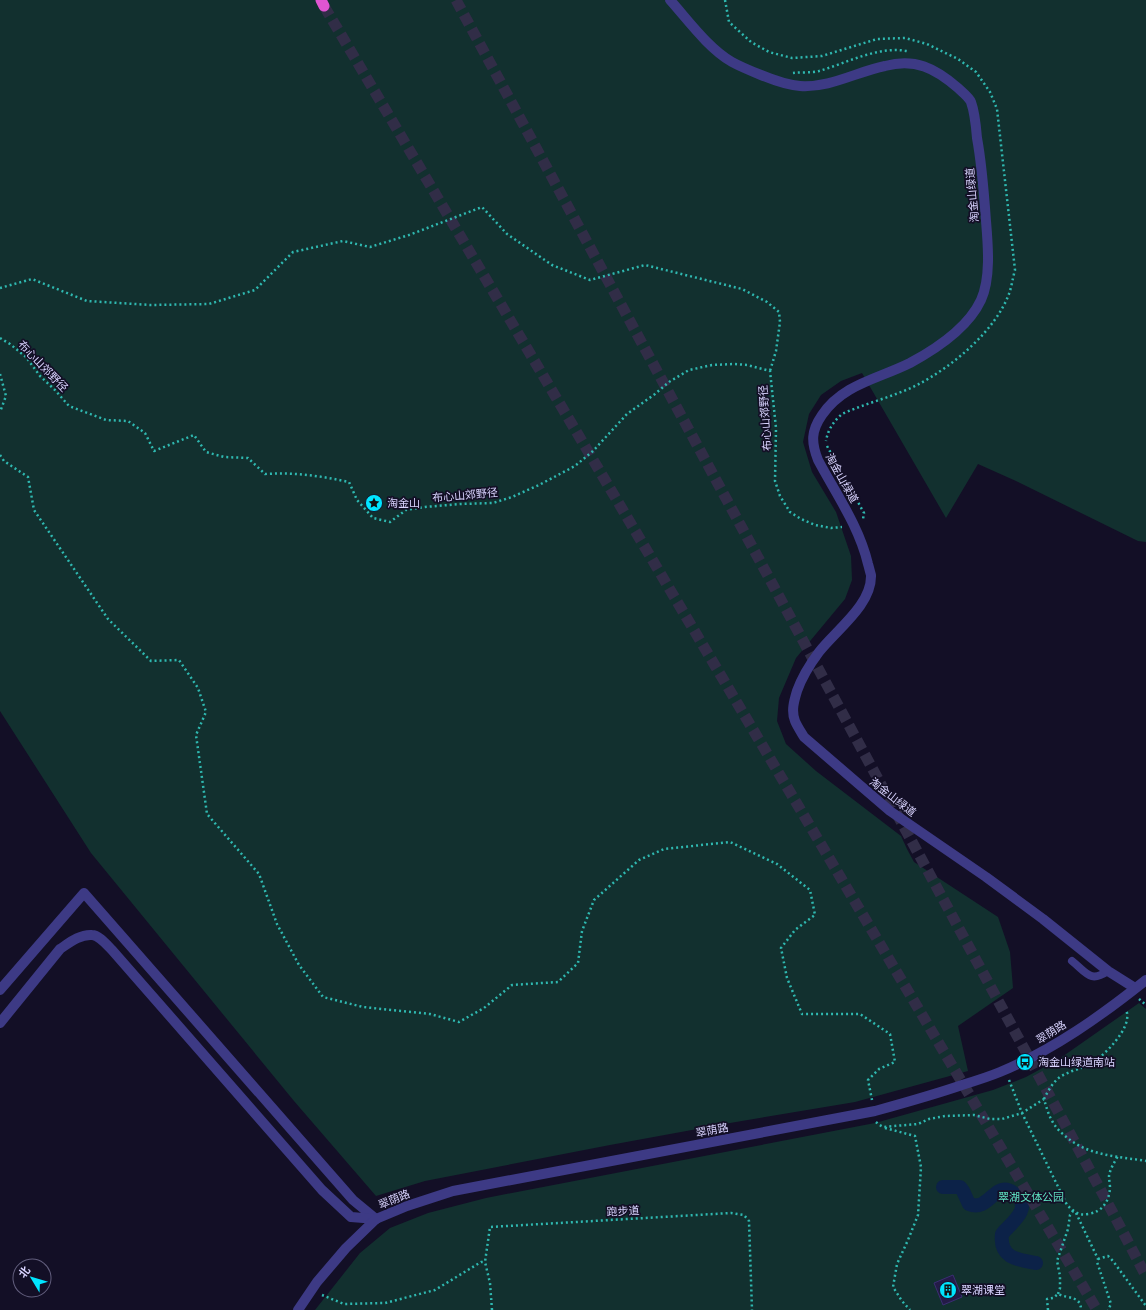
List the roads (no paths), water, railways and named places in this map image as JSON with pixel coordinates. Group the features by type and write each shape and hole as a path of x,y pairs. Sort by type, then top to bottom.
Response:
{"street":[{"name":"淘金山绿道","path":"670,0 714,49 732,62 771,79 799,86 825,85 885,65 905,62 921,65 938,73 950,81 970,100 982,167 988,251 987,272 982,299 974,313 955,333 931,350 895,370 863,382 836,398 828,406 814,429 813,440 816,454 860,538 871,576 868,592 858,608 808,667 794,699 793,710 795,721 804,737 890,811 986,877 1108,970 1135,988"},
{"path":"0,990 84,892 353,1200 376,1219"},
{"path":"0,1023 60,949 83,936 92,935 101,939 322,1190 351,1217 376,1219"},
{"name":"翠荫路","path":"298,1310 317,1282 346,1248 376,1219 407,1206 453,1191 859,1114 911,1102 999,1073 1039,1054 1064,1039 1146,980"}],"lane":[{"path":"1072,961 1092,977 1101,976 1108,970"}],"waterway":[{"path":"943,1187 960,1187 969,1204 976,1205 983,1204 998,1192 1003,1190 1010,1191 1017,1196 1021,1201 1021,1211 1002,1234 1002,1242 1007,1253 1011,1256 1023,1261 1036,1263"}],"tunnel":[{"path":"456,0 1146,1276"},
{"path":"324,6 1097,1310"}],"place":[{"name":"淘金山","path":"374,503"},
{"name":"淘金山绿道南站","path":"1025,1062"},
{"name":"翠湖课堂","path":"948,1290"}],"park label":[{"name":"翠湖文体公园","path":"1031,1197"}]}
